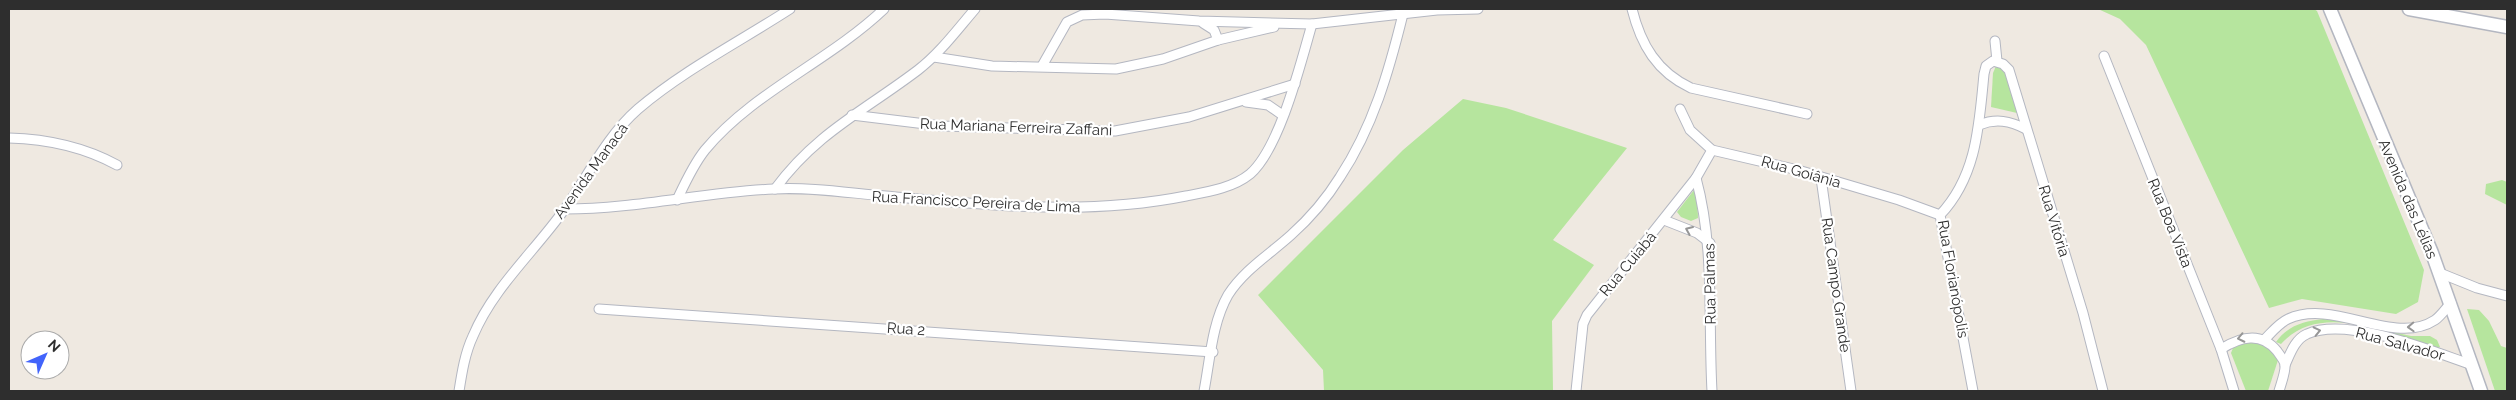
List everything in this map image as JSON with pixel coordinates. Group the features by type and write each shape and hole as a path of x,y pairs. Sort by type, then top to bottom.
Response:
{"street":[{"name":"Avenida Manacá","path":"459,391 467,348 478,320 516,269 565,209 596,158 617,131 636,112 694,68 790,9"},
{"path":"677,200 703,152 736,117 765,95 854,37 884,9"},
{"path":"775,189 800,156 852,115 934,57 975,9"},
{"path":"1042,66 1067,22 1077,16 1104,14 1199,21 1312,24 1403,14 1478,9"},
{"path":"1632,9 1649,53 1658,67 1675,82 1691,88 1807,114"},
{"name":"Avenida das Lélias","path":"2330,9 2354,73 2440,273 2481,391"},
{"path":"2409,9 2507,27"},
{"path":"1204,391 1224,305 1231,290 1310,216 1356,152 1371,123 1393,58 1403,14"},
{"path":"1199,21 1214,30 1218,40"},
{"path":"934,57 992,66 1042,66 1116,70 1163,59 1218,40 1286,24"},
{"name":"Rua Francisco Pereira de Lima","path":"565,209 609,209 775,189 1042,208 1105,208 1160,202 1209,191 1248,175 1264,157 1295,84 1312,24"},
{"path":"1995,41 1995,61"},
{"name":"Rua Boa Vista","path":"2104,56 2221,349 2234,391"},
{"name":"Rua Florianópolis","path":"1973,391 1940,215 1954,202 1965,183 1980,125 1984,74 1986,66 1995,61"},
{"name":"Rua Vitória","path":"1995,61 2009,70 2082,313 2103,391"},
{"name":"Rua Mariana Ferreira Zaffani","path":"852,115 942,126 1115,131 1189,117 1295,84"},
{"path":"1238,102 1263,104 1282,114"},
{"name":"Rua Goiânia","path":"1680,110 1690,130 1712,150 1769,163 1899,200 1940,215"},
{"path":"1980,125 1991,119 1998,119 2026,129"},
{"path":"9,138 80,149 105,157 117,165"},
{"name":"Rua Cuiabá","path":"1576,391 1583,324 1587,315 1696,178 1712,150"},
{"name":"Rua Palmas","path":"1696,178 1702,196 1710,243 1710,369 1712,391"},
{"name":"Rua Campo Grande","path":"1821,178 1851,391"},
{"path":"1664,220 1697,233 1710,243"},
{"path":"2440,273 2507,296"},
{"name":"Rua Salvador","path":"2264,339 2286,320 2306,314 2334,315 2384,325 2418,327 2435,320 2451,303"},
{"name":"Rua 2","path":"599,309 1213,352"},
{"name":"Rua Salvador","path":"2279,391 2285,365 2295,345 2307,334 2318,330 2341,329 2405,343 2472,365"},
{"path":"2221,349 2231,341 2242,337 2264,339 2277,349 2285,365"}],"green space":[{"path":"2098,9 2314,9 2317,11 2424,270 2418,302 2396,314 2302,299 2269,308 2146,45 2120,19"},
{"path":"1996,66 2006,68 2018,110 2017,113 1991,107 1993,73"},
{"path":"1463,99 1506,108 1627,148 1553,240 1594,265 1552,321 1553,391 1324,391 1323,370 1258,295 1403,150"},
{"path":"2502,180 2507,182 2507,205 2485,194 2486,184"},
{"path":"1694,190 1697,191 1698,218 1691,221 1681,217 1677,212"},
{"path":"2467,309 2479,310 2489,321 2501,346 2507,348 2507,391 2495,391"},
{"path":"2323,319 2339,320 2411,336 2430,336 2437,340 2440,347 2436,349 2356,324 2335,322 2315,324 2297,331 2281,344 2276,342 2280,336 2296,325"},
{"path":"2248,341 2269,346 2278,360 2268,391 2246,391 2231,353 2235,343"}]}
